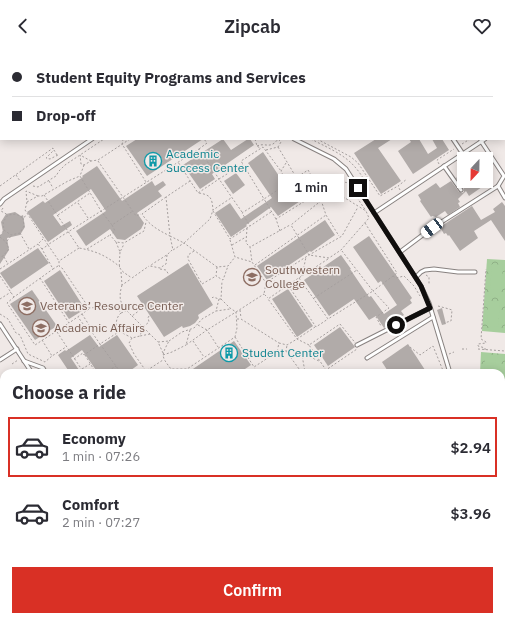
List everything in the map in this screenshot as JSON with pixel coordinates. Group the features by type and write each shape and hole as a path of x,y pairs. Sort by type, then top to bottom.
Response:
{"lane":[{"path":"0,204 4,199 91,140"},
{"path":"296,140 334,159 346,169 421,286 430,308 449,369"},
{"path":"454,140 462,152"},
{"path":"400,252 432,228 498,186 504,176 481,141 466,152"},
{"path":"374,213 457,158"},
{"path":"444,166 461,190"},
{"path":"498,186 505,198"},
{"path":"416,277 422,272 429,270 475,272"},
{"path":"357,345 430,308"},
{"path":"367,358 433,317"},
{"path":"0,324 29,369"},
{"path":"0,360 17,350"},
{"path":"24,361 44,369"}],"path":[{"path":"32,186 38,187 56,176 64,165 102,140"},
{"path":"123,140 122,144 146,182"},
{"path":"27,202 38,196 42,196 54,188 80,176 84,165 91,161 98,160 128,140"},
{"path":"42,249 199,149 207,143 205,140"},
{"path":"256,140 257,146 260,149"},
{"path":"257,146 271,145 277,140"},
{"path":"265,150 278,147 281,142 279,140"},
{"path":"318,140 352,157 358,163 380,196 407,180"},
{"path":"436,167 440,165 437,160 468,140"},
{"path":"280,231 276,219 241,161 263,147 281,171 288,184"},
{"path":"278,147 297,178"},
{"path":"0,186 53,148 54,150"},
{"path":"199,149 250,226"},
{"path":"54,150 46,158 50,159 57,155"},
{"path":"54,150 59,157"},
{"path":"80,155 91,161"},
{"path":"80,155 81,164 84,165"},
{"path":"98,160 136,216 142,214 190,181"},
{"path":"122,285 167,255 210,219 213,210 212,200 208,195 198,193 178,162"},
{"path":"281,171 287,163"},
{"path":"198,193 243,164"},
{"path":"242,213 308,170 321,191 345,198 366,211"},
{"path":"15,174 20,182"},
{"path":"80,176 115,231 86,249"},
{"path":"48,181 54,188"},
{"path":"250,247 291,225 321,200 346,182 366,211 369,218 341,250 268,299"},
{"path":"398,186 401,191"},
{"path":"26,190 38,196"},
{"path":"21,194 26,190"},
{"path":"26,190 27,202 25,210 59,261 59,266 62,268 89,308"},
{"path":"276,219 321,191"},
{"path":"58,215 90,193"},
{"path":"44,194 79,248"},
{"path":"166,197 172,250"},
{"path":"213,210 232,197"},
{"path":"321,200 326,215 340,237"},
{"path":"77,202 88,219"},
{"path":"5,207 1,211 8,215 16,214 23,218"},
{"path":"163,354 172,352 186,345 264,294 266,283 270,280 342,236 358,207"},
{"path":"213,210 230,239 235,257"},
{"path":"112,225 133,211"},
{"path":"230,239 271,212"},
{"path":"142,214 147,222 161,232 184,242 217,267 228,266"},
{"path":"0,257 3,256 9,249 6,242 0,237 4,230 3,222 8,215"},
{"path":"23,218 28,215"},
{"path":"255,266 326,215"},
{"path":"6,242 11,235 20,233 24,226 23,218"},
{"path":"120,252 124,243 144,231 147,222"},
{"path":"237,319 241,319 279,343 287,345 373,292 397,273 364,223"},
{"path":"291,225 309,255"},
{"path":"247,228 246,243 250,247 252,262 266,283"},
{"path":"4,230 11,235"},
{"path":"20,233 29,250"},
{"path":"110,234 116,242 120,252 122,285 120,291 122,304 126,311 158,343 163,354 163,359 171,369 187,369 235,337 237,328 236,312 220,299 212,298"},
{"path":"232,245 247,237"},
{"path":"0,269 44,239"},
{"path":"116,242 124,243"},
{"path":"38,244 53,269"},
{"path":"59,261 79,248 92,250 103,255 120,267"},
{"path":"194,250 188,255 188,259 202,284 216,276"},
{"path":"341,250 373,292 389,308 376,318 384,331"},
{"path":"160,268 166,264 167,255"},
{"path":"309,255 329,258"},
{"path":"3,256 8,264"},
{"path":"235,257 252,262"},
{"path":"216,311 220,299 222,280 228,266 235,257"},
{"path":"302,276 306,257"},
{"path":"59,266 40,278 7,303 34,345 69,323 89,308 122,304"},
{"path":"150,266 166,270 169,275"},
{"path":"216,276 217,267"},
{"path":"485,350 485,348 478,346 478,344 486,343 481,339 486,269"},
{"path":"314,298 357,270"},
{"path":"121,271 132,278"},
{"path":"426,275 429,277 429,284"},
{"path":"0,276 14,297"},
{"path":"216,276 222,280"},
{"path":"393,276 396,278 404,276 414,286 420,296"},
{"path":"40,278 69,323"},
{"path":"299,278 328,319"},
{"path":"270,280 288,285 316,327"},
{"path":"0,299 10,292"},
{"path":"264,294 297,340 308,345 325,369"},
{"path":"115,306 121,313"},
{"path":"438,306 452,310 451,321 444,323"},
{"path":"132,316 144,307"},
{"path":"158,343 169,341 182,332 194,328 202,319 216,311 230,308"},
{"path":"240,309 241,319"},
{"path":"126,311 118,315 116,321 116,326 120,331 132,338 150,334"},
{"path":"0,314 8,319 16,333 20,335 28,354 45,362 67,347"},
{"path":"81,314 89,328 118,369"},
{"path":"140,336 143,327 149,322 148,317 150,316"},
{"path":"77,317 86,328 89,328"},
{"path":"308,345 340,324 357,345 357,349 327,369"},
{"path":"198,325 207,330 218,348"},
{"path":"186,345 190,330"},
{"path":"56,331 82,369 90,364"},
{"path":"74,359 83,353 84,355 120,331"},
{"path":"235,337 254,367 277,352 286,351"},
{"path":"132,338 130,343 134,354 145,369"},
{"path":"42,340 52,356"},
{"path":"163,354 169,341"},
{"path":"192,341 204,358"},
{"path":"277,352 279,343"},
{"path":"287,345 286,351 299,369"},
{"path":"410,347 420,355 433,346 442,369"},
{"path":"462,349 467,349"},
{"path":"478,349 505,351"},
{"path":"449,354 454,352"},
{"path":"304,369 302,355 304,354 320,361"},
{"path":"84,355 93,369"},
{"path":"149,369 163,359"},
{"path":"12,364 18,360"},
{"path":"111,369 116,366"}],"green space":[{"path":"487,259 505,260 505,333 482,331"},
{"path":"492,264 503,265 501,290 490,289"},
{"path":"488,301 500,302 498,327 487,326"},
{"path":"481,352 505,354 505,369 480,369"},
{"path":"485,359 496,359 495,369 484,369"}],"building":[{"name":"Academic Success Center","path":"135,140 201,140 147,176 126,146"},
{"path":"221,140 224,140 231,150 246,140 251,140 254,145 212,174 215,179 200,189 183,165"},
{"path":"374,140 390,140 378,148 401,181 381,194 354,153"},
{"path":"410,140 420,140 428,154 437,148 433,140 443,140 449,150 413,174 398,151 411,142"},
{"path":"263,152 287,188 307,174 318,189 278,216 271,207 231,237 215,213 230,203 241,219 272,198 248,163"},
{"path":"97,166 122,201 152,181 155,186 163,181 166,185 158,191 162,196 137,213 144,223 141,229 125,240 117,239 110,229 86,246 76,231 106,211 91,189 53,215 61,226 70,221 72,225 48,242 27,212 43,201 45,203"},
{"path":"236,173 245,185 233,194 224,181"},
{"path":"451,181 459,192 464,192 463,188 480,188 469,196 466,191 458,199 460,202 458,203 460,207 448,215 445,211 436,217 431,217 420,201 421,200 418,195 436,183 440,188"},
{"path":"502,202 505,206 505,241 491,220 474,231 478,238 460,251 449,235 448,236 446,233 444,234 440,227 472,206 481,220 495,212 493,209"},
{"path":"15,212 21,216 23,215 25,227 20,235 7,238 9,250 0,264 0,236 3,232 1,222 6,214"},
{"path":"325,220 335,235 267,280 257,266"},
{"path":"369,236 412,298 410,300 412,303 401,311 404,315 384,328 376,316 369,320 354,299 329,316 304,280 341,255 369,297 371,296 384,314 397,305 381,281 378,283 353,247"},
{"path":"38,248 49,263 11,289 0,273"},
{"path":"188,263 213,305 198,315 199,318 195,323 183,328 182,326 164,337 137,296"},
{"path":"60,270 85,309 69,319 44,281"},
{"path":"288,289 313,326 297,337 272,299"},
{"path":"32,290 57,326 35,340 10,304"},
{"path":"442,308 446,324 442,325 437,310"},
{"path":"340,327 355,347 328,366 314,345"},
{"path":"90,335 99,347 117,335 138,365 132,369 95,369 82,350 71,358 78,369 67,369 58,355 65,350 66,351"},
{"name":"Student Center","path":"234,341 251,365 245,369 193,369"},
{"path":"408,344 424,369 386,369 382,362"}],"place":[{"name":"Academic Success Center","path":"153,161"},
{"name":"Southwestern College","path":"252,277"},
{"name":"Veterans’ Resource Center","path":"27,306"},
{"name":"Academic Affairs","path":"41,328"},
{"name":"Student Center","path":"229,353"}],"route":[{"path":"358,188 421,286 429,303 430,308 396,325"}]}
